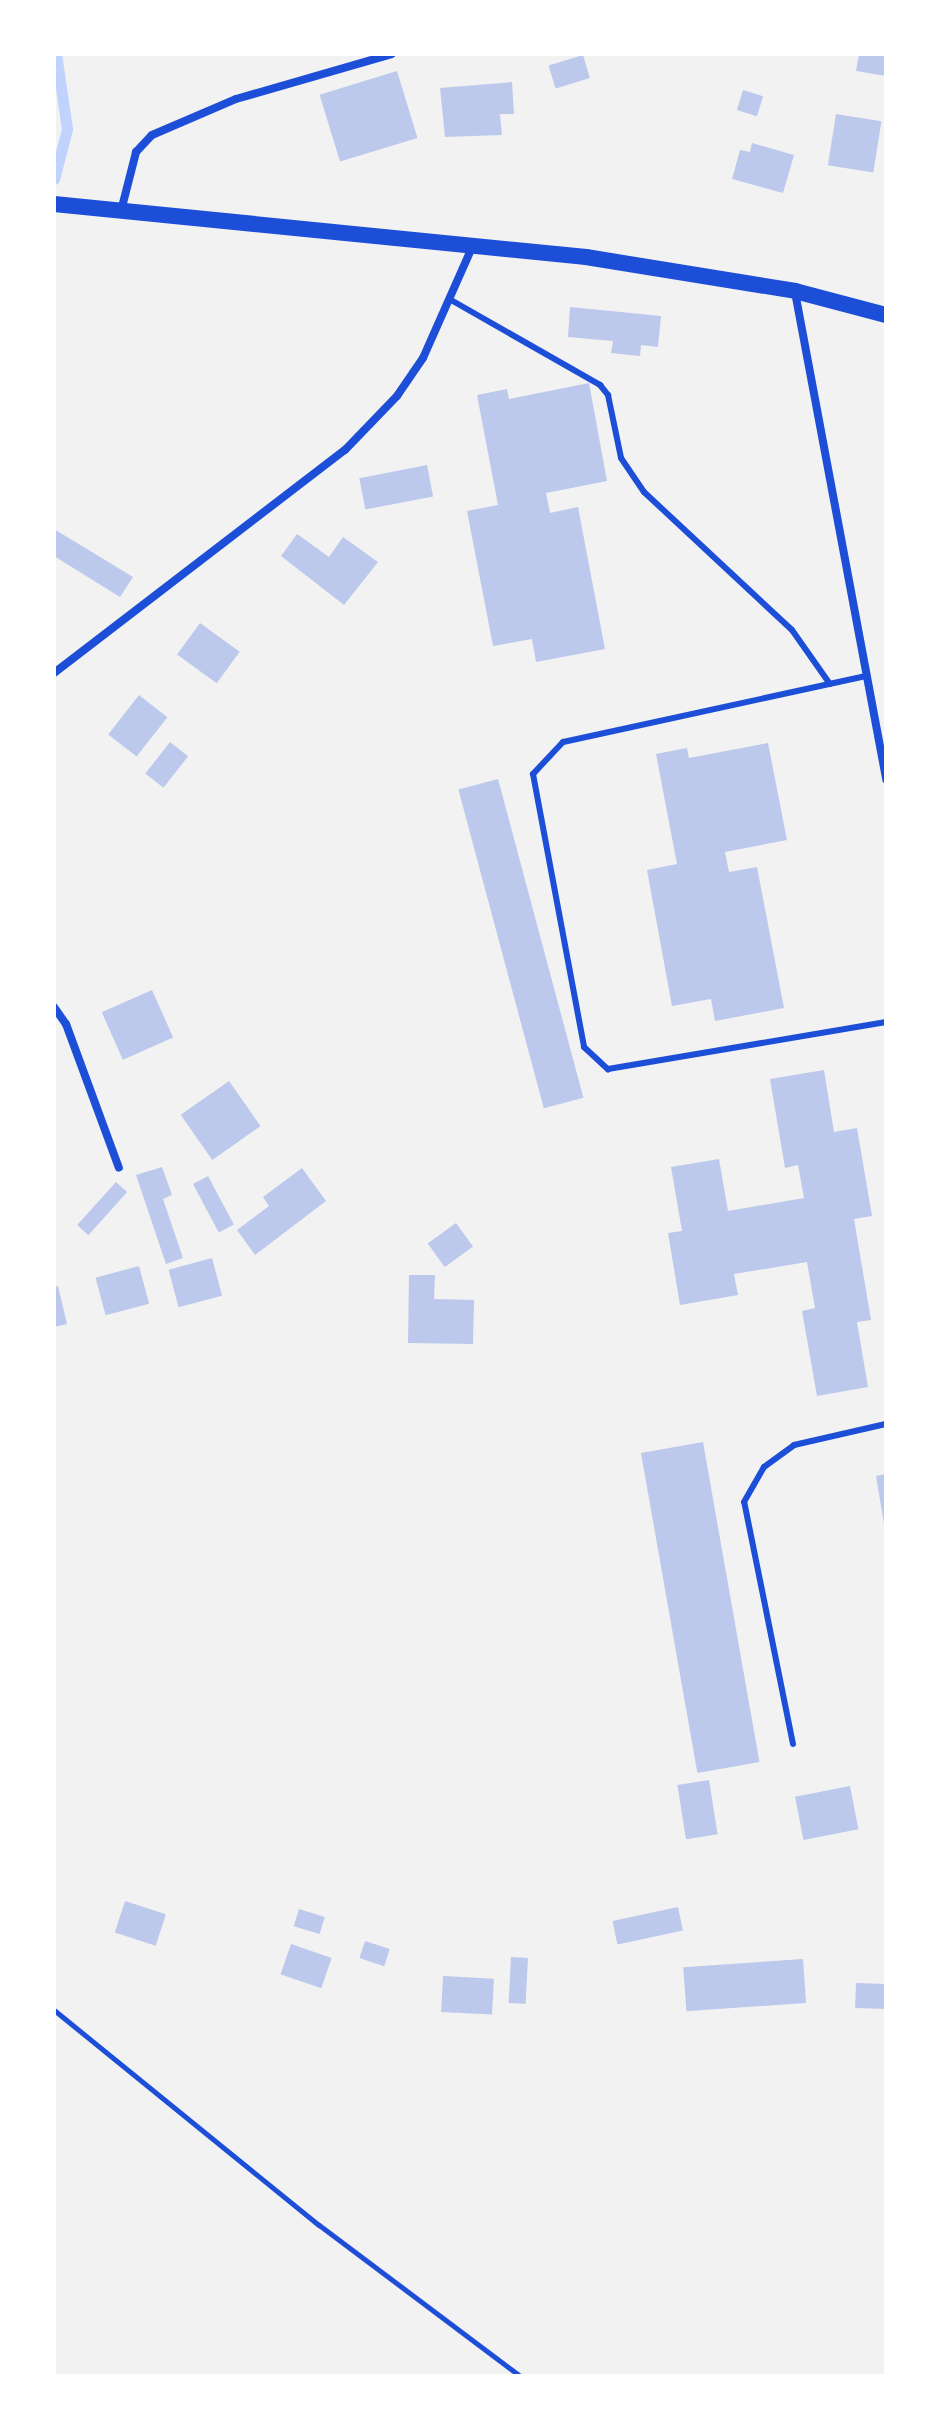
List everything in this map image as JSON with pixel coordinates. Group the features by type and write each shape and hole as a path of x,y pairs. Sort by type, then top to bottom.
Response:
{"main road":[{"path":"54,204 473,245 699,273 795,291 886,315"}],"street":[{"path":"121,211 136,152 152,135 236,99 392,54"},
{"path":"54,673 305,486 345,450 397,396 451,300 473,245"},
{"path":"795,291 886,780"},
{"path":"54,1007 66,1024 119,1168"}],"lane":[{"path":"451,300 600,385 608,395 621,458 644,492 792,630 830,684"},
{"path":"866,676 563,742 533,774 584,1047 608,1069 886,1022"},
{"path":"793,1744 744,1502 764,1467 794,1445 886,1424"}],"path":[{"path":"54,2010 319,2225 520,2376"}],"building":[{"path":"859,54 886,54 886,76 856,71"},
{"path":"583,55 590,78 556,88 549,66"},
{"path":"397,71 417,138 340,162 320,95"},
{"path":"512,82 514,114 500,114 502,135 445,137 440,88"},
{"path":"743,90 763,96 757,116 737,110"},
{"path":"836,114 881,121 873,173 828,165"},
{"path":"752,143 794,155 783,193 732,179 740,150 750,152"},
{"path":"570,307 661,316 658,347 641,345 640,356 611,353 613,341 568,337"},
{"path":"589,383 607,481 546,493 550,513 578,507 605,649 536,662 532,639 493,646 467,511 498,505 477,395 507,389 509,399"},
{"path":"427,465 433,496 365,510 359,478"},
{"path":"54,529 133,577 120,597 54,556"},
{"path":"297,534 329,557 343,537 378,562 344,605 281,556"},
{"path":"200,623 240,652 217,683 177,655"},
{"path":"139,695 167,717 137,757 108,734"},
{"path":"170,742 188,756 163,788 145,774"},
{"path":"768,743 787,840 725,852 729,872 757,867 784,1008 715,1021 711,999 672,1006 647,870 677,864 656,754 687,748 689,758"},
{"path":"498,779 583,1098 544,1108 458,790"},
{"path":"152,990 173,1038 123,1060 102,1012"},
{"path":"824,1070 834,1132 857,1128 872,1216 854,1219 871,1320 857,1322 868,1387 817,1396 802,1311 815,1308 807,1262 734,1274 738,1295 680,1305 668,1233 682,1231 671,1167 719,1159 728,1211 804,1198 798,1165 785,1168 770,1079"},
{"path":"229,1081 261,1126 212,1160 181,1115"},
{"path":"162,1167 172,1195 163,1199 183,1258 166,1264 136,1175"},
{"path":"302,1168 326,1201 255,1255 237,1230 269,1206 263,1197"},
{"path":"208,1176 234,1225 219,1233 193,1184"},
{"path":"116,1182 127,1192 88,1235 77,1225"},
{"path":"456,1223 473,1246 445,1267 428,1244"},
{"path":"212,1258 222,1296 179,1307 169,1270"},
{"path":"139,1266 149,1304 106,1315 96,1278"},
{"path":"409,1275 435,1275 434,1299 474,1300 473,1344 408,1343"},
{"path":"58,1286 67,1324 54,1327 54,1287"},
{"path":"703,1442 759,1762 697,1773 641,1453"},
{"path":"886,1474 886,1524 884,1524 876,1476"},
{"path":"709,1780 718,1834 686,1839 677,1785"},
{"path":"850,1786 858,1829 803,1840 795,1797"},
{"path":"125,1901 166,1914 156,1946 115,1932"},
{"path":"678,1907 683,1930 617,1944 612,1921"},
{"path":"299,1909 325,1917 320,1934 294,1926"},
{"path":"365,1941 390,1949 384,1966 359,1958"},
{"path":"291,1944 332,1958 321,1988 281,1974"},
{"path":"511,1957 528,1958 526,2004 509,2003"},
{"path":"803,1959 806,2003 686,2011 683,1967"},
{"path":"443,1976 494,1979 492,2015 441,2012"},
{"path":"856,1983 886,1984 885,2009 855,2008"}],"waterway":[{"path":"54,179 67,129 56,54"}]}
